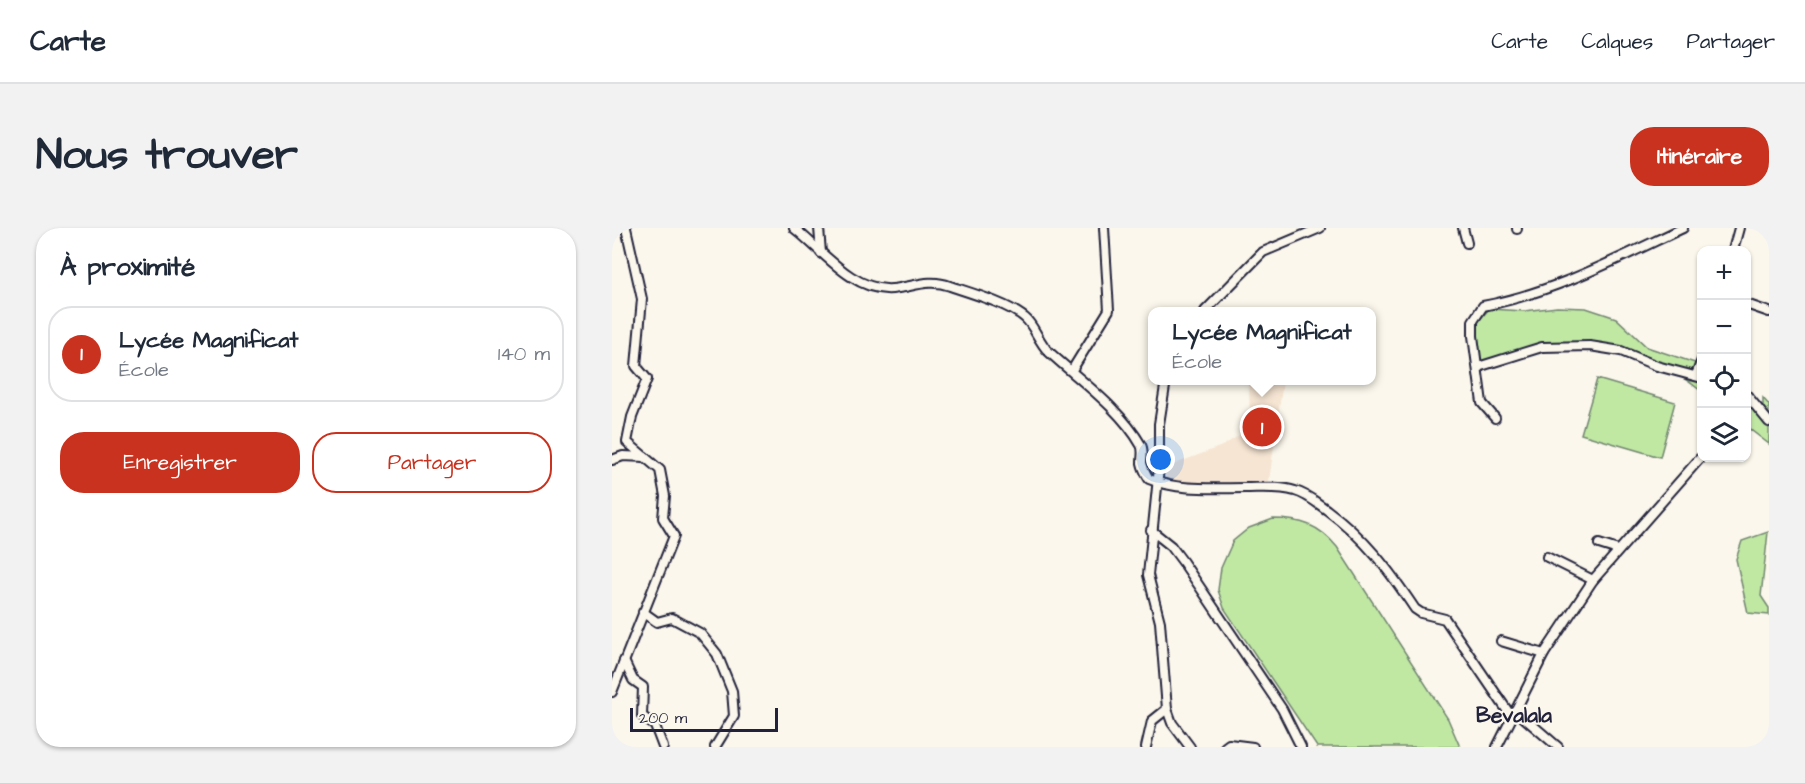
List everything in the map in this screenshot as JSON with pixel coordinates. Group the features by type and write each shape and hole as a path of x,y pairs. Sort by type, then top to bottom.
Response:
{"street":[{"path":"612,692 674,536 663,518 665,496 660,470 627,442 632,417 647,379 636,366 642,299 626,228"},
{"path":"794,228 833,266 866,283 890,289 932,281 949,285 1015,311 1028,319 1034,333 1048,350 1072,370 1143,447 1142,465 1149,479 1156,482 1212,488 1268,488 1295,491 1309,497 1349,526 1368,544 1385,564 1415,609 1421,613 1445,619 1513,713 1558,747"},
{"path":"819,228 821,253"},
{"path":"1072,370 1109,310 1104,228"},
{"path":"1210,307 1263,252 1320,228"},
{"path":"1463,228 1467,243"},
{"path":"1495,418 1482,404 1473,336 1473,321 1483,306 1519,299 1566,284 1683,228"},
{"path":"1734,246 1739,228"},
{"path":"1751,306 1769,312"},
{"path":"1478,367 1542,347 1590,346 1621,351 1657,366 1697,376"},
{"path":"1165,385 1159,424 1148,575 1160,622 1167,709 1172,723 1190,747"},
{"path":"1751,400 1769,422"},
{"path":"612,460 623,456 645,457"},
{"path":"1497,747 1544,654 1593,580 1697,461"},
{"path":"1150,530 1171,546 1183,562 1281,710 1301,747"},
{"path":"1599,544 1618,550"},
{"path":"1547,557 1593,580"},
{"path":"643,612 657,622 672,618 700,633 717,654 732,691 734,716 715,747"},
{"path":"1501,641 1544,654"},
{"path":"624,661 633,680 644,687 642,716 654,726 663,747"},
{"path":"1146,747 1152,721 1167,709"},
{"path":"1225,747 1229,744 1252,747"}],"shaded area":[{"path":"1249,385 1282,385 1269,481 1189,485 1166,478 1164,468 1222,446 1245,432 1250,423"}],"green space":[{"path":"1557,307 1586,308 1616,318 1647,347 1697,364 1697,388 1678,374 1652,361 1595,346 1565,344 1535,347 1507,353 1480,364 1477,323 1489,309 1524,311"},
{"path":"1597,379 1675,402 1660,457 1581,434"},
{"path":"1763,398 1769,405 1769,444 1751,430 1751,403 1763,414"},
{"path":"1273,519 1292,520 1316,528 1337,547 1448,719 1460,747 1317,747 1224,608 1218,590 1221,568 1233,541 1249,528"},
{"path":"1768,532 1761,596 1769,608 1769,615 1748,613 1736,559 1742,541"}],"place":[{"name":"Lycée Magnificat","path":"1262,427"}],"district":[{"name":"Bevalala","path":"1514,715"}]}
